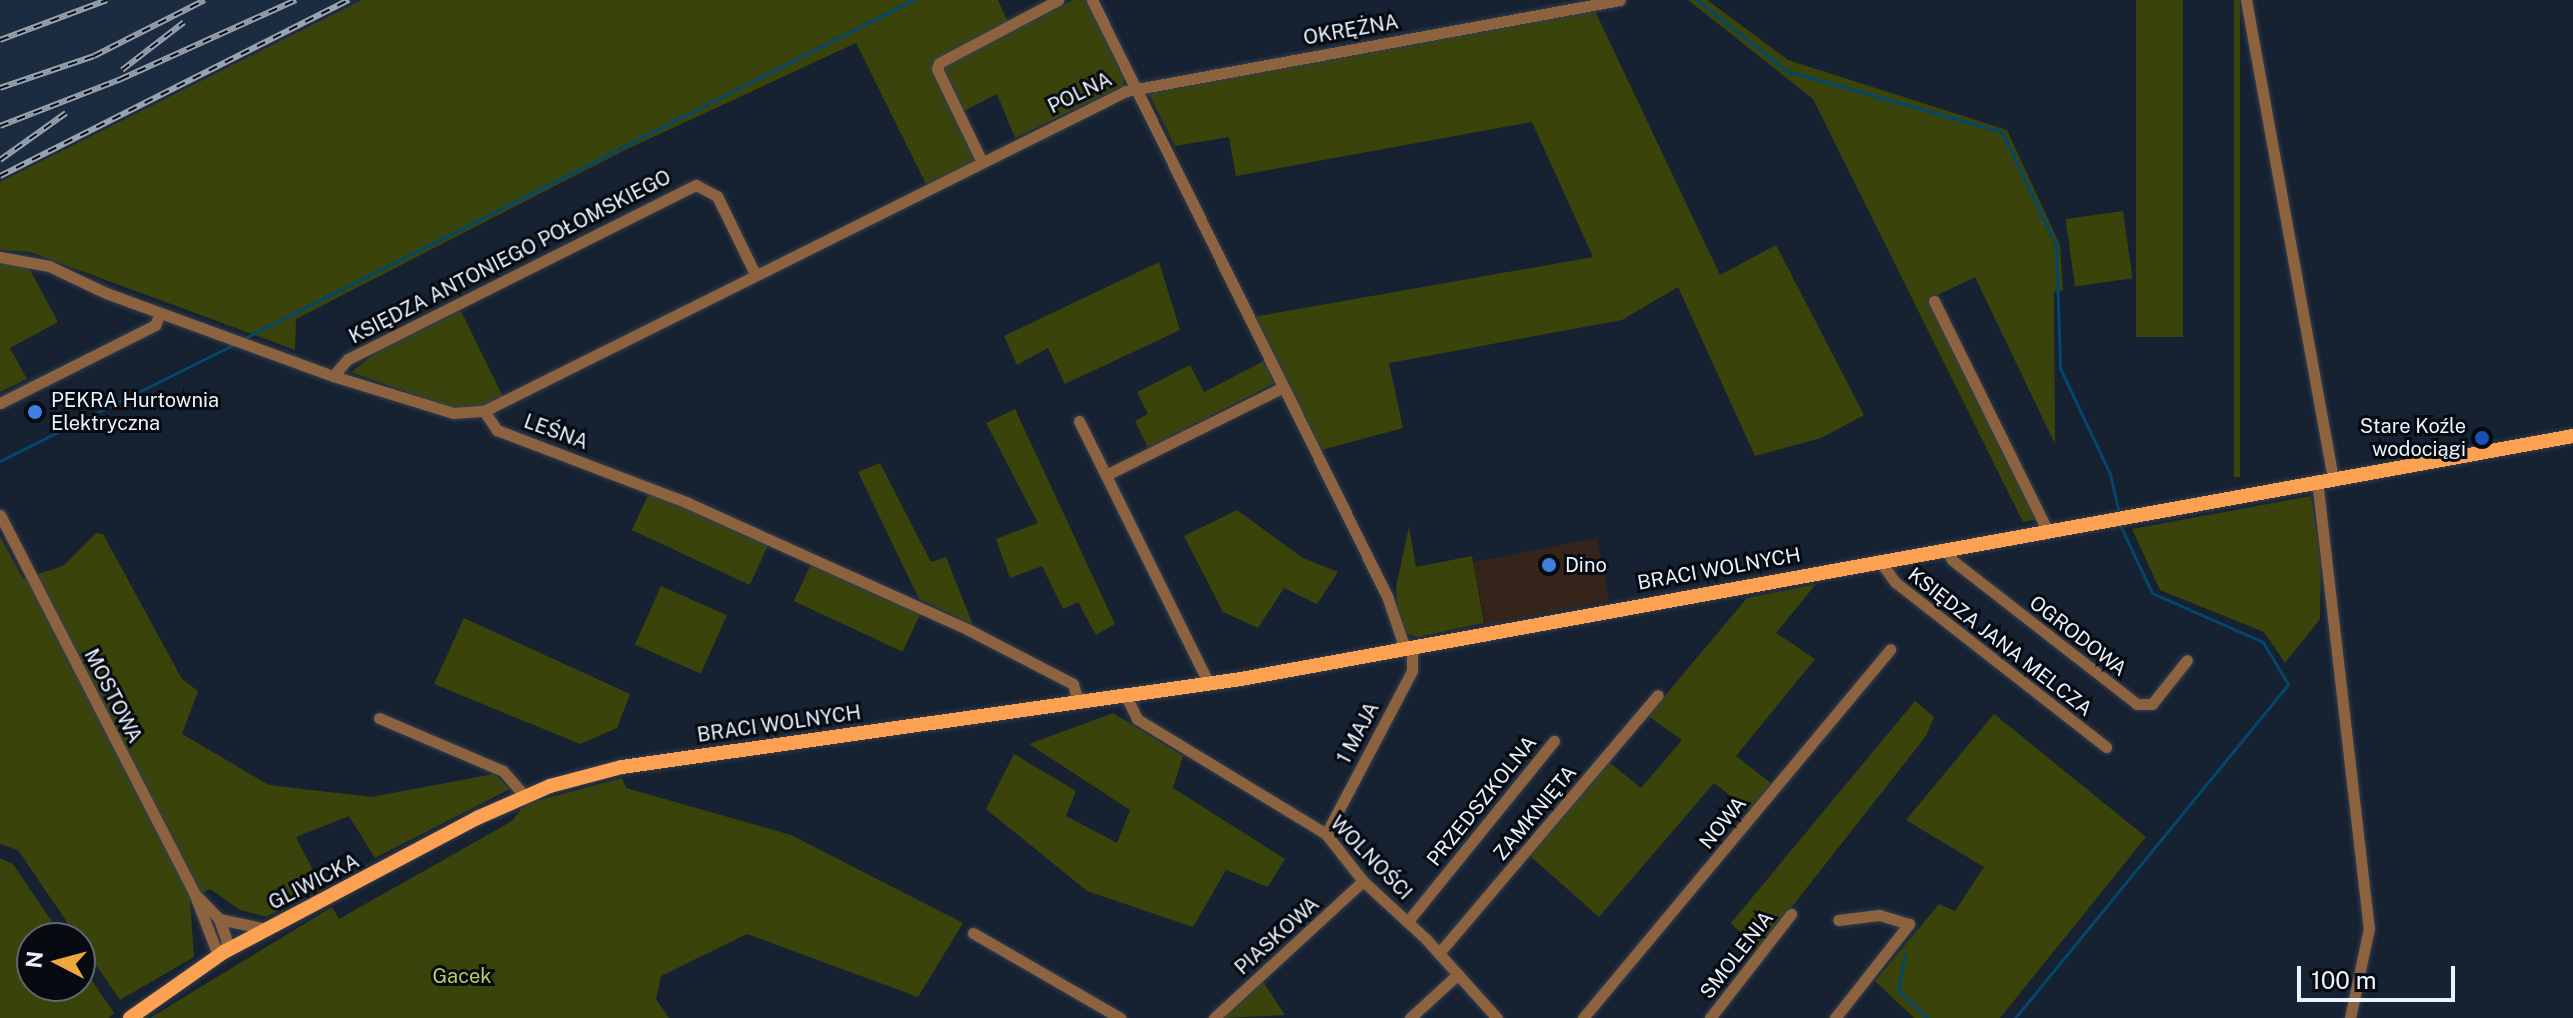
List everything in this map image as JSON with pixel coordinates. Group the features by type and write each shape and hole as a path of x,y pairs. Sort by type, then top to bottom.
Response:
{"main road":[{"name":"BRACI WOLNYCH","path":"525,796 644,763 1209,684 2333,477 2573,436"},
{"name":"GLIWICKA","path":"130,1018 221,954 525,796"}],"street":[{"path":"982,162 937,69 939,63 1058,0"},
{"path":"1092,0 1137,88"},
{"name":"OKRĘŻNA","path":"1137,88 1620,0"},
{"path":"2246,0 2333,477"},
{"name":"POLNA","path":"484,411 755,274 1137,88 1387,596 1408,648"},
{"name":"KSIĘDZA ANTONIEGO POŁOMSKIEGO","path":"333,376 348,359 696,185 717,196 755,274"},
{"path":"0,257 49,266 160,313 333,376 453,413 484,411"},
{"path":"1934,301 2047,530"},
{"path":"0,403 155,325 160,313"},
{"path":"1106,475 1283,387"},
{"name":"LEŚNA","path":"484,411 497,430 688,503 969,630 1073,684 1078,701"},
{"path":"1079,421 1209,684"},
{"path":"2317,480 2369,928 2350,1018"},
{"name":"MOSTOWA","path":"0,515 194,893 221,954"},
{"name":"OGRODOWA","path":"1946,548 1952,560 2137,704 2152,704 2187,660"},
{"name":"KSIĘDZA JANA MELCZA","path":"1879,560 1895,582 2106,747"},
{"name":"1 MAJA","path":"1326,834 1412,671 1408,648"},
{"name":"NOWA","path":"1583,1018 1890,649"},
{"name":"WOLNOŚCI","path":"1125,694 1137,719 1326,834 1363,881 1408,921 1497,1018"},
{"name":"ZAMKNIĘTA","path":"1439,953 1658,695"},
{"path":"379,718 503,771 525,796"},
{"name":"PRZEDSZKOLNA","path":"1408,921 1554,741"},
{"name":"PIASKOWA","path":"1214,1018 1363,881"},
{"name":"MOSTOWA","path":"194,893 219,919"},
{"name":"SMOLENIA","path":"1710,1018 1791,914"},
{"path":"1835,1018 1909,924 1879,915 1838,920"},
{"path":"219,919 266,929"},
{"path":"219,919 227,941 221,954"},
{"path":"973,933 1120,1018"},
{"path":"1410,1018 1458,974"}],"shaded area":[{"path":"0,0 398,0 0,190"},
{"path":"1597,538 1609,601 1486,625 1473,562"}],"green space":[{"path":"362,0 998,0 1008,22 936,60 978,161 926,184 856,43 623,151 296,319 295,350 30,252 0,250 0,182"},
{"path":"1073,0 1086,0 1124,78 1123,86 1015,138 997,94 962,112 943,67"},
{"path":"1688,0 1707,0 1788,60 2007,130 2060,245 2063,290 2054,292 2055,444 1975,277 1930,299 2038,519 2023,522 1813,99"},
{"path":"2136,0 2183,0 2183,337 2136,337"},
{"path":"2234,0 2240,0 2240,477 2234,477"},
{"path":"1595,11 1720,275 1776,245 1864,415 1821,438 1755,456 1678,287 1622,320 1389,363 1403,428 1318,451 1253,317 1593,257 1532,122 1236,176 1229,137 1175,146 1148,92"},
{"path":"2123,211 2132,278 2075,286 2066,219"},
{"path":"1159,262 1180,330 1065,384 1048,348 1017,365 1004,336"},
{"path":"0,264 28,266 58,322 10,348 27,379 0,392"},
{"path":"461,311 503,397 468,414 351,372 382,348"},
{"path":"1264,361 1275,383 1148,448 1135,421 1148,414 1137,392 1190,365 1204,392"},
{"path":"1015,409 1115,624 1096,635 1078,602 1063,609 1042,566 1010,578 996,539 1038,523 986,423"},
{"path":"880,463 931,562 946,557 973,625 919,599 858,472"},
{"path":"650,491 768,546 750,585 632,530"},
{"path":"2311,496 2321,559 2320,619 2285,663 2264,632 2160,590 2132,529"},
{"path":"1237,510 1303,558 1338,572 1317,604 1284,588 1258,628 1223,612 1184,536"},
{"path":"1409,527 1416,567 1472,556 1484,623 1417,637 1407,634 1398,617 1396,587"},
{"path":"96,533 103,534 182,679 198,691 182,734 269,785 371,797 494,774 510,789 375,858 349,816 296,837 322,888 266,917 240,910 210,889 190,899 194,957 120,1000 96,965 96,922 67,922 18,850 0,844 0,536 23,579 63,566"},
{"path":"812,562 921,613 903,652 794,601"},
{"path":"1816,584 1776,633 1815,659 1736,756 1772,784 1749,810 1714,783 1599,917 1530,856 1609,762 1641,788 1682,740 1648,716 1747,598"},
{"path":"661,586 727,615 701,674 635,644"},
{"path":"464,618 630,694 617,728 580,744 434,684"},
{"path":"1915,701 1934,717 1926,736 1758,950 1731,923"},
{"path":"1113,713 1183,756 1173,788 1285,859 1268,887 1226,870 1193,927 1087,891 986,809 1014,754 1076,791 1066,816 1117,843 1130,810 1029,744"},
{"path":"1994,714 2146,837 2000,1018 1914,1018 1875,981 1939,904 1955,911 1984,867 1906,820"},
{"name":"Gacek","path":"622,778 626,788 791,835 963,923 918,997 747,934 661,976 656,999 669,1018 150,1018 332,907 339,919 512,821 525,804"},
{"path":"0,858 13,864 52,922 16,922 16,1002 96,1002 96,987 114,1013 109,1018 0,1018"},
{"path":"1262,980 1285,1015 1223,1018"}],"waterway":[{"path":"245,338 913,0"},
{"path":"1697,0 1787,71 2002,132 2056,245 2060,368 2110,474 2119,513"},
{"path":"0,461 233,345"},
{"path":"2015,1018 2288,684 2263,642 2152,593 2120,525"},
{"path":"1905,953 1898,991 1928,1018"}],"railway":[{"path":"0,40 107,0"},
{"path":"0,88 94,56 205,0"},
{"path":"0,126 121,79 296,0"},
{"path":"0,176 349,0"},
{"path":"122,70 184,22"},
{"path":"0,160 66,113"}],"place":[{"name":"PEKRA Hurtownia Elektryczna","path":"35,412"},
{"name":"Stare Koźle wodociągi","path":"2482,438"},
{"name":"Dino","path":"1549,565"}]}
